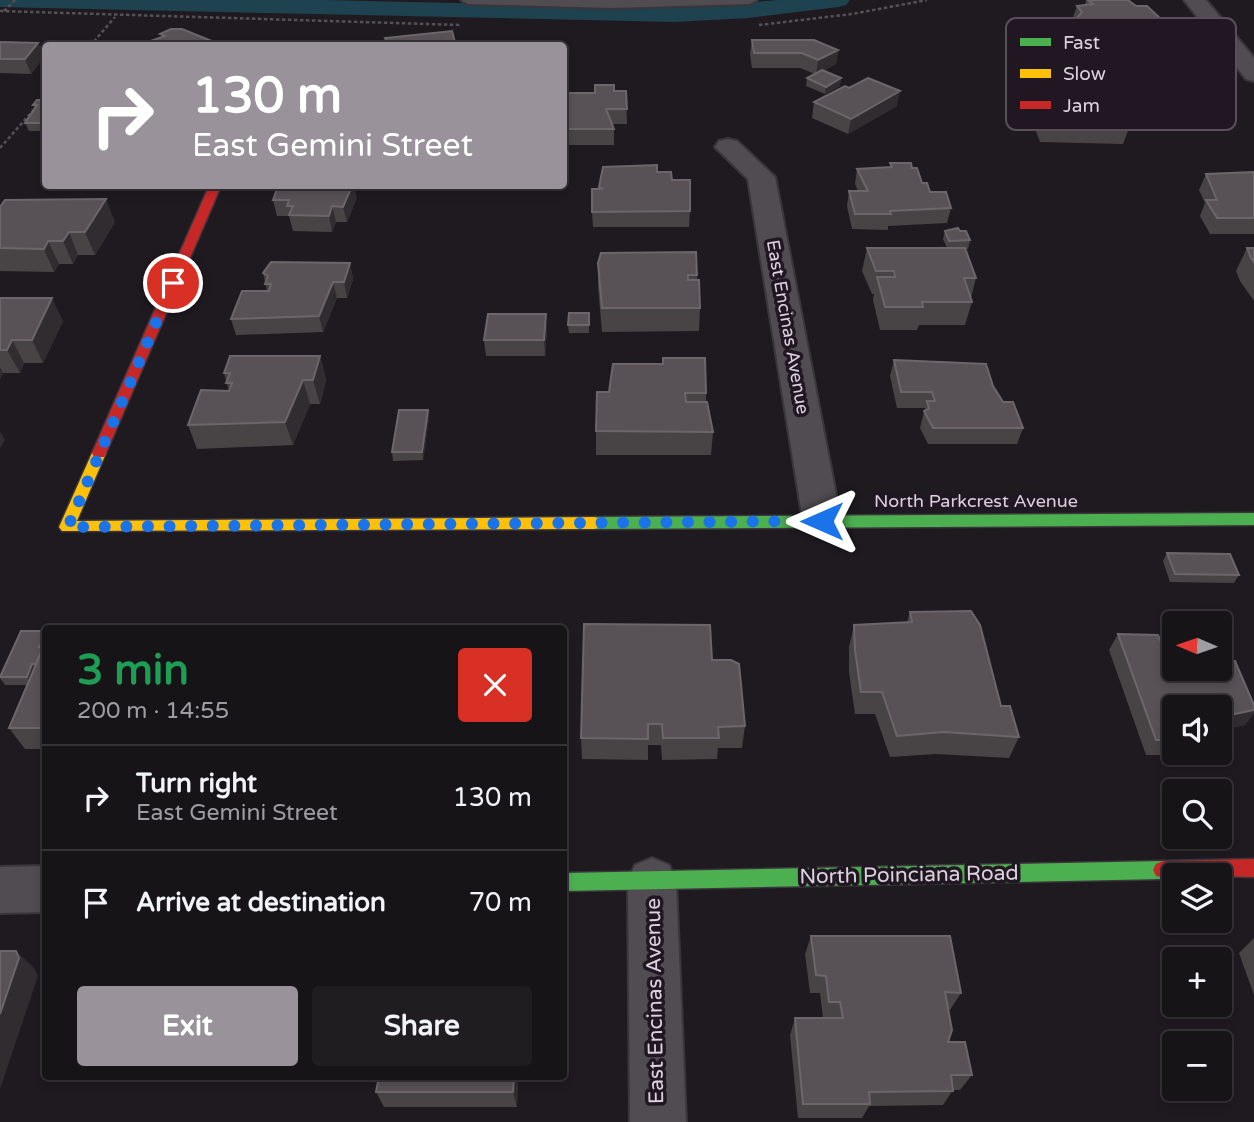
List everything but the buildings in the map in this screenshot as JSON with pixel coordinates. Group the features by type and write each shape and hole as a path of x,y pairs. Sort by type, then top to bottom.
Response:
{"street":[{"path":"1195,0 1209,18"},
{"path":"1236,51 1254,74"},
{"name":"East Encinas Avenue","path":"728,146 761,177 822,521"},
{"name":"North Parkcrest Avenue","path":"214,189 68,527 1254,519"},
{"name":"North Poinciana Road","path":"567,882 1254,868"},
{"name":"East Encinas Avenue","path":"652,881 658,1122"},
{"path":"0,890 42,889"}],"lane":[{"path":"468,0 611,4 750,0"}],"path":[{"path":"3,11 15,0"},
{"path":"93,42 115,16"},
{"path":"0,148 42,101"}],"waterway":[{"path":"0,0 674,15 748,11 838,0"}],"traffic: fast":[{"path":"595,523 1254,519"},
{"path":"567,882 1162,870"}],"traffic: slow":[{"path":"99,453 67,527 595,523"}],"traffic: jam":[{"path":"99,453 214,189"},
{"path":"1232,868 1254,868"}],"route":[{"path":"173,283 68,527 822,521"}]}
